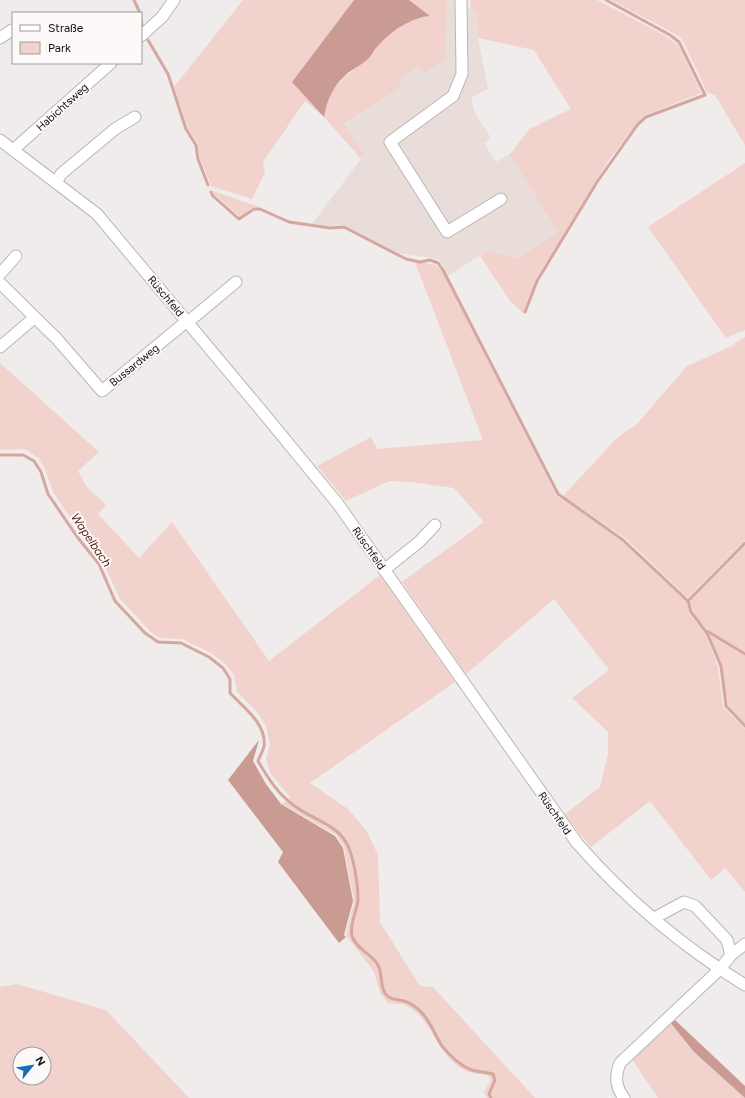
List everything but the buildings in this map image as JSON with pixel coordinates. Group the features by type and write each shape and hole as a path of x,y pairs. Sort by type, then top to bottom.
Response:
{"street":[{"path":"142,35 162,18 174,0"},
{"path":"461,0 462,74 453,96 390,142 447,232 501,198"},
{"path":"0,38 12,30"},
{"name":"Habichtsweg","path":"13,150 110,64"},
{"path":"56,183 61,174 115,129 135,117"},
{"name":"Rüschfeld","path":"0,140 97,214 338,504 577,843 597,866 673,936 745,985"},
{"path":"0,274 16,256"},
{"path":"187,321 236,282"},
{"name":"Bussardweg","path":"0,283 57,339 102,391 187,321"},
{"path":"0,347 34,318"},
{"path":"384,570 419,542 435,525"},
{"path":"654,918 684,902 695,906 727,940 731,955"},
{"path":"624,1098 617,1084 616,1074 620,1063 720,969 731,955 745,944"}],"shaded area":[{"path":"354,0 409,0 430,16 415,19 395,30 377,47 367,60 349,72 332,92 324,117 292,82"},
{"path":"447,0 464,0 464,9 476,9 478,38 488,89 471,98 475,113 491,138 484,143 496,162 509,154 558,232 516,259 488,250 448,276 439,259 398,253 344,225 330,226 312,224 364,155 344,125 402,87 398,80 419,66 445,59"},
{"path":"259,740 253,761 266,784 281,804 335,836 343,848 353,901 344,935 346,937 339,943 278,862 283,852 228,780"},
{"path":"674,1019 745,1086 745,1098 694,1052 670,1022"}],"green space":[{"path":"243,0 354,0 292,82 327,102 333,90 343,78 368,59 377,46 390,34 409,21 429,16 409,0 447,0 445,59 424,73 419,66 398,80 402,87 344,124 364,155 361,159 324,117 305,101 263,162 265,173 252,199 211,186 200,158 198,144 188,128 174,87"},
{"path":"470,0 597,0 666,36 678,45 701,93 645,115 638,122 608,161 536,279 523,313 510,301 480,256 488,250 516,259 558,232 509,154 513,151 529,129 571,109 534,50 478,38 476,10 471,9"},
{"path":"611,0 745,0 745,145 715,95 707,92 681,37"},
{"path":"745,163 745,330 726,338 648,227"},
{"path":"213,191 260,207 253,207 240,217 215,195"},
{"path":"415,262 430,263 436,265 442,270 556,495 622,541 687,601 689,613 705,633 718,666 723,707 745,729 745,892 725,868 711,880 650,801 591,847 564,815 600,787 608,753 608,732 572,698 609,670 554,599 466,674 402,582 484,522 454,488 410,482 389,481 346,501 317,466 371,437 377,449 483,440"},
{"path":"745,337 745,540 688,598 625,538 563,496 618,437 637,424 687,366 736,344 734,343"},
{"path":"0,363 99,452 78,471 87,487 106,505 98,514 139,558 172,522 269,661 380,575 455,682 310,783 348,809 366,830 378,855 380,922 420,986 433,987 535,1098 487,1098 484,1092 491,1080 487,1075 474,1074 461,1068 451,1060 430,1029 414,1011 402,1004 388,1003 380,993 374,972 346,935 354,901 344,847 336,835 282,804 290,797 271,774 266,760 270,745 266,726 257,712 237,692 234,675 225,664 211,653 182,639 160,638 153,634 120,599 104,564 83,537 53,492 45,469 39,458 25,449 0,450"},
{"path":"745,546 745,652 711,632 704,626 698,619 690,601"},
{"path":"709,634 745,656 745,724 727,705 722,665"},
{"path":"17,984 106,1010 189,1098 0,1098 0,987"},
{"path":"670,1022 694,1052 745,1098 658,1098 631,1058"}],"waterway":[{"path":"134,0 140,12"},
{"path":"525,312 537,281 597,182 638,124 646,117 705,95 679,42 670,35 606,0"},
{"path":"148,40 168,74 186,129 196,145 198,159 208,185"},
{"path":"211,192 213,196 239,219 254,209 260,209 289,222 330,228 344,227 406,259 420,262 430,260 438,263 443,270 558,494 623,540 688,601 691,612 707,633 721,666 726,706 745,726"},
{"name":"Wapelbach","path":"0,455 23,455 34,461 41,472 48,494 78,538 99,564 115,601 145,633 158,642 181,643 209,657 223,668 230,679 230,693 253,716 262,730 264,746 258,761 271,781 281,794 292,804 305,813 332,827 343,837 347,844 354,863 358,894 358,900 352,923 352,936 356,944 376,962 380,970 382,986 385,993 387,996 407,1002 419,1010 429,1022 442,1046 460,1063 472,1070 493,1074 495,1080 489,1094 491,1098"},
{"path":"688,601 745,543"},
{"path":"707,631 745,654"}]}
